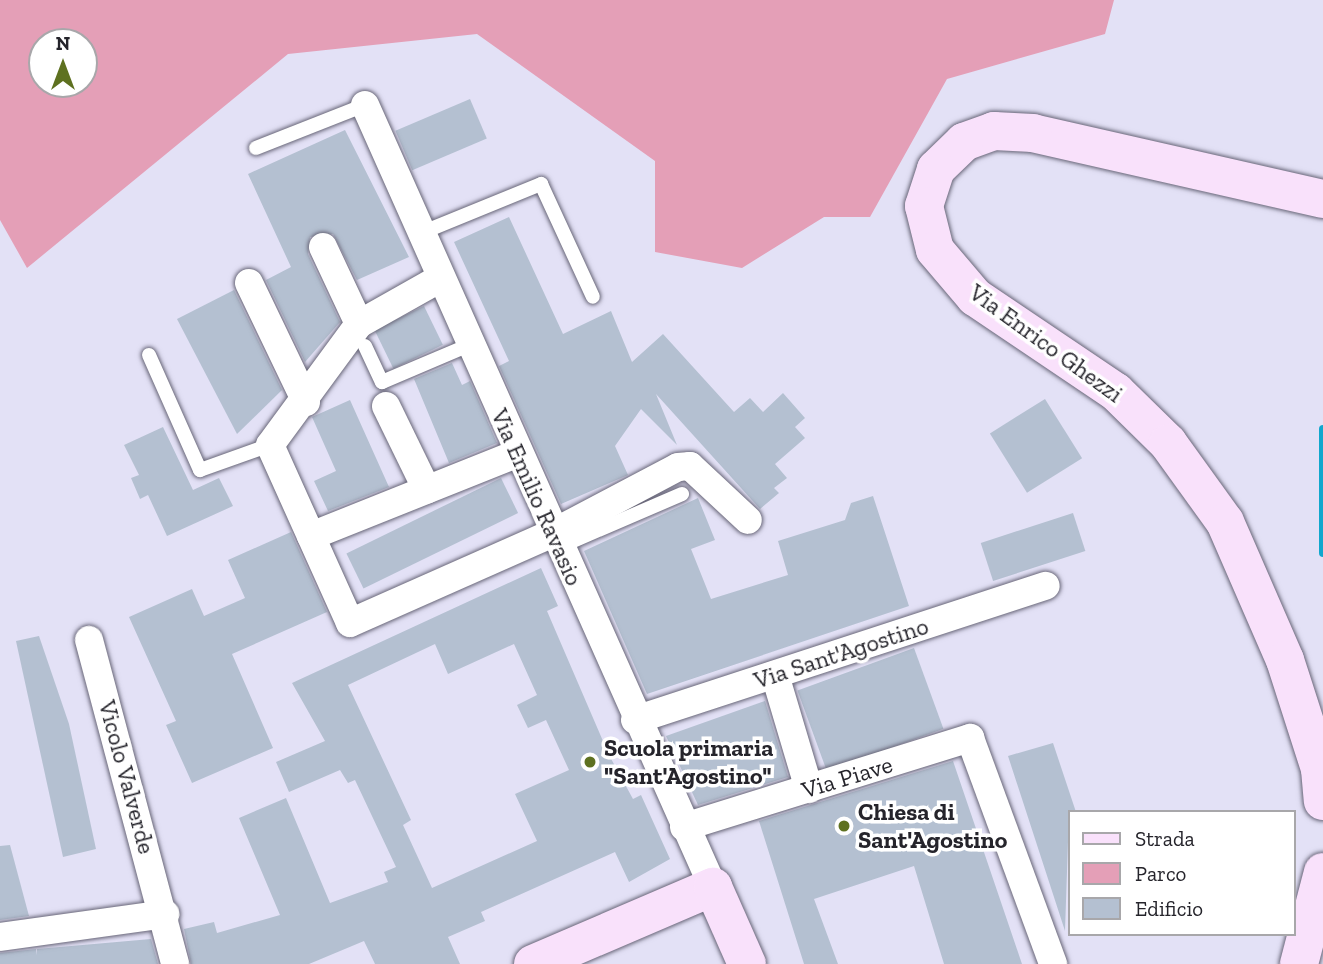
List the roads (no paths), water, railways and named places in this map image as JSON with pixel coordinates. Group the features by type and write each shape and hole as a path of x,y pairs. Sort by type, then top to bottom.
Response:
{"street":[{"name":"Via Emilio Ravasio","path":"365,105 422,233 439,279 635,720 713,887"},
{"name":"Via Enrico Ghezzi","path":"1323,199 1033,133 994,131 964,142 936,169 924,206 935,250 975,297 1116,391 1168,443 1225,522 1285,660 1320,769 1323,801"},
{"path":"323,247 362,335"},
{"path":"439,279 362,335 270,445 350,624 556,540 678,467 690,466 748,520"},
{"path":"249,283 306,402"},
{"path":"387,407 427,490"},
{"path":"311,536 518,453"},
{"name":"Via Sant'Agostino","path":"635,720 1046,586"},
{"name":"Vicolo Valverde","path":"89,640 176,964"},
{"path":"775,675 809,789"},
{"name":"Via Piave","path":"684,827 970,738 1053,964"},
{"path":"1299,964 1323,872"},
{"path":"533,964 713,887 747,964"},
{"path":"0,937 164,914"}],"lane":[{"path":"256,148 365,105"},
{"path":"422,233 541,184 593,297"},
{"path":"362,335 382,382 469,345"},
{"path":"149,355 200,470 270,445"},
{"path":"556,540 682,494"}],"waterway":[{"path":"1323,429 1323,553"}],"place":[{"name":"Scuola primaria \"Sant'Agostino\"","path":"590,762"},
{"name":"Chiesa di Sant'Agostino","path":"844,826"}]}
